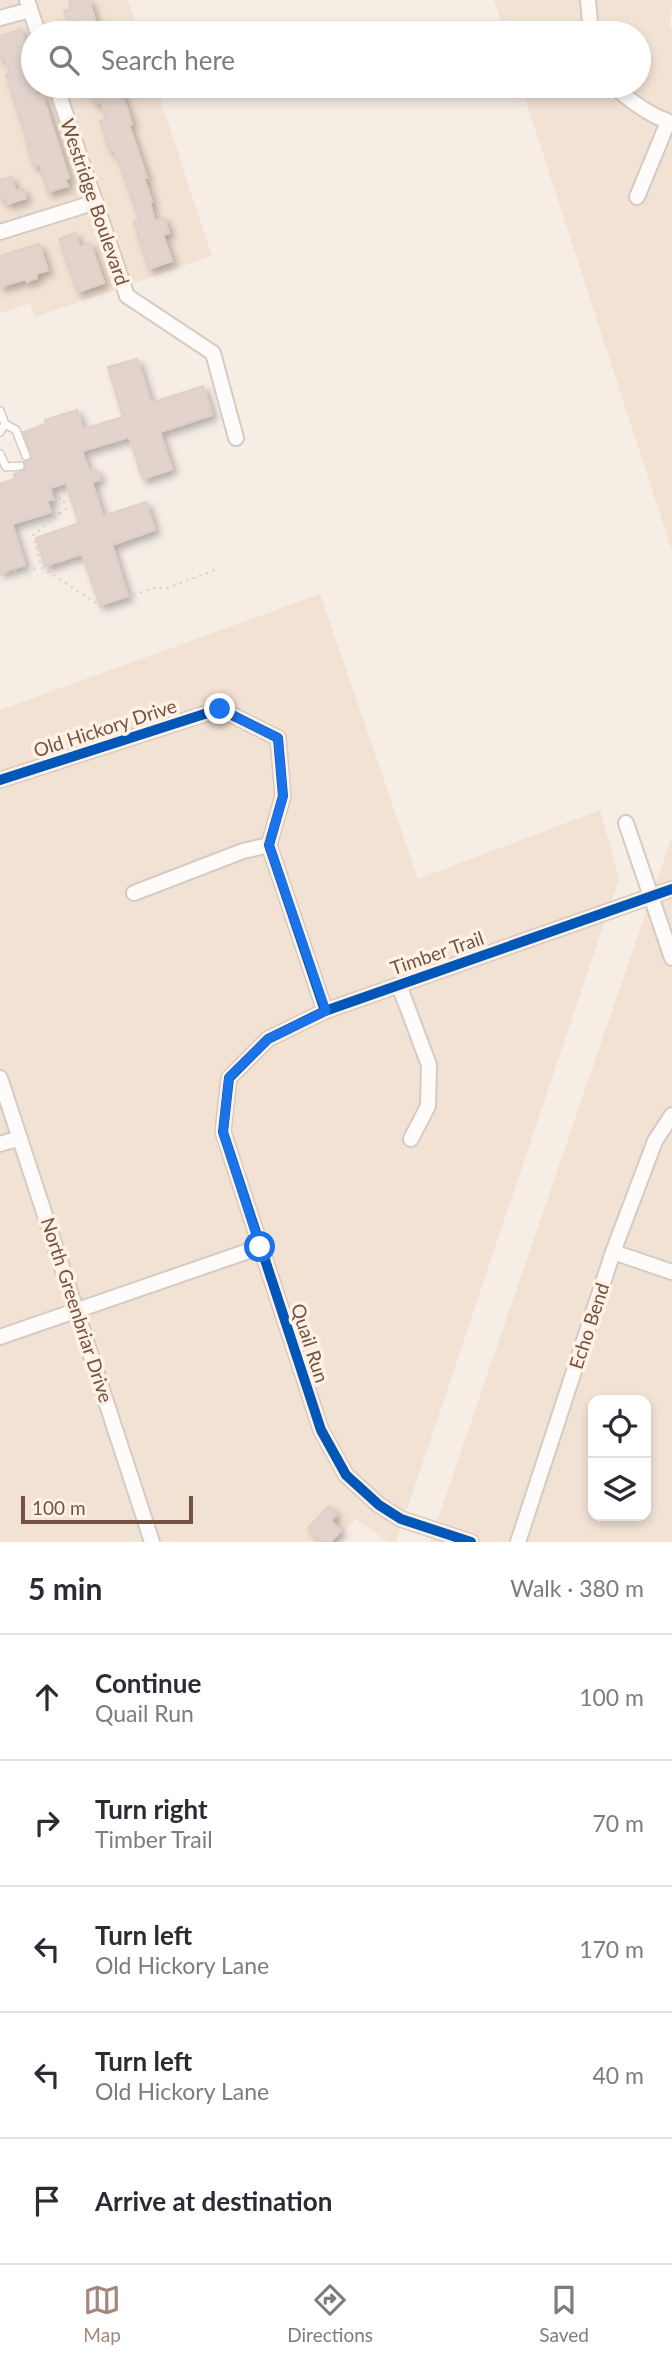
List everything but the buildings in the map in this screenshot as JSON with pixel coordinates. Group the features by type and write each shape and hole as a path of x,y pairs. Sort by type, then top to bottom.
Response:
{"street":[{"path":"588,0 590,21"},
{"path":"0,18 28,5"},
{"name":"Westridge Boulevard","path":"60,98 127,296 213,353 236,438"},
{"path":"627,98 670,123 637,197"},
{"path":"0,232 96,201"},
{"name":"Old Hickory Drive","path":"0,780 220,709 278,738 283,796 269,845"},
{"path":"626,823 672,958"},
{"path":"134,893 243,851 269,845 326,1011"},
{"name":"Timber Trail","path":"229,1077 268,1039 326,1011 672,889"},
{"path":"399,985 429,1065 428,1106 411,1139"},
{"name":"Quail Run","path":"229,1077 223,1132 321,1430 346,1475 379,1504 401,1519 471,1542"},
{"name":"North Greenbriar Drive","path":"0,1078 152,1542"},
{"name":"Echo Bend","path":"519,1542 613,1252 654,1141 672,1115"},
{"path":"0,1144 20,1138"},
{"path":"0,1337 260,1247"},
{"path":"613,1252 672,1272"}],"lane":[{"path":"0,411 5,424 16,430 26,456"},
{"path":"0,432 5,424"},
{"path":"0,454 6,467 20,466"}],"path":[{"path":"59,514 54,499 63,498 66,509 33,535 41,566 101,606 157,587 165,589 217,569"},
{"path":"0,575 12,570 22,573 41,566"}],"shaded area":[{"path":"0,0 128,0 135,21 21,21 21,98 160,98 212,256 35,317 30,303 0,313"},
{"path":"494,0 672,0 672,551 525,98 651,98 651,21 500,21"},
{"path":"320,594 418,879 600,810 619,879 396,1542 388,1542 356,1519 334,1542 0,1542 0,710"},
{"path":"672,836 672,1542 430,1542"}],"cycle path":[{"path":"0,780 220,709 278,738 283,796 269,845 325,1011"},
{"path":"471,1542 401,1519 379,1505 346,1475 321,1430 223,1132 229,1078 268,1039 325,1011 672,889"}],"route":[{"path":"220,709 278,738 283,796 269,845 326,1011 268,1039 229,1077 223,1132 260,1247"}]}
